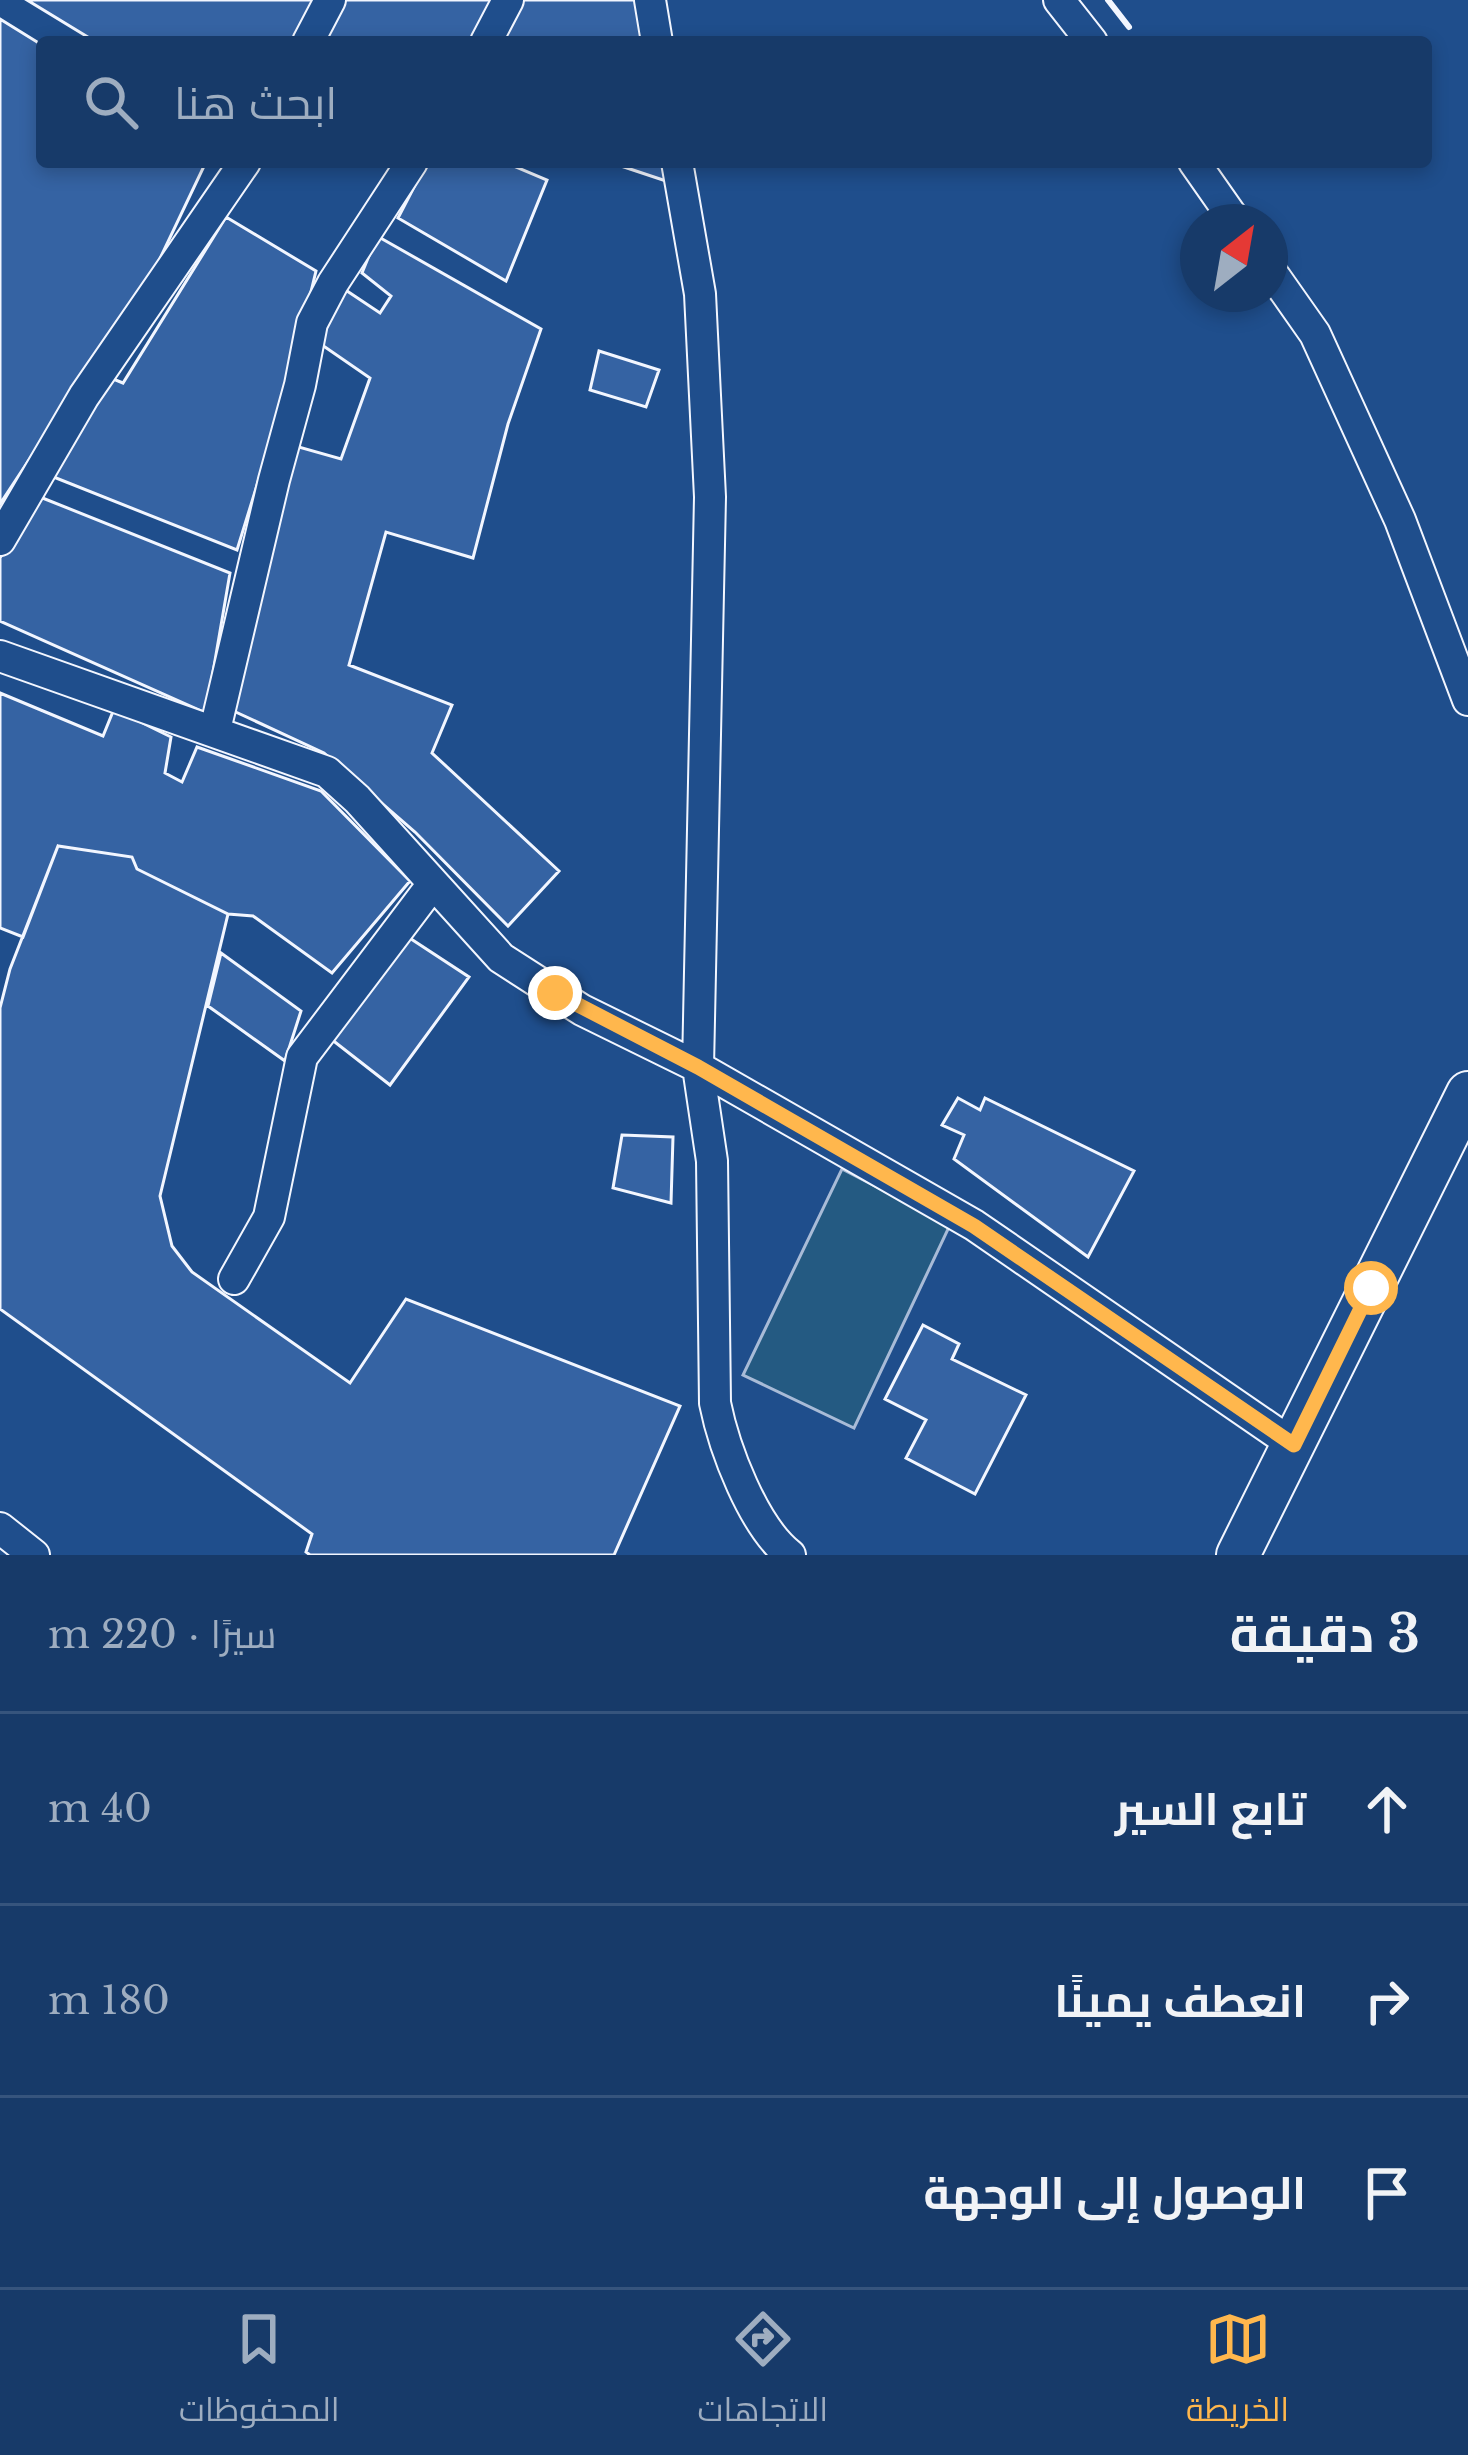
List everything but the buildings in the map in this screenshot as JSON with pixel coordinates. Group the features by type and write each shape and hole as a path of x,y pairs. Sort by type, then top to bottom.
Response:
{"street":[{"path":"311,36 330,0"},
{"path":"489,36 508,0"},
{"path":"650,0 656,36"},
{"path":"1059,0 1088,36"},
{"path":"0,540 84,396 241,168"},
{"path":"215,730 301,386 312,323 408,168"},
{"path":"678,168 700,294 710,497 698,1067 712,1161 715,1402 723,1440 741,1479 787,1555"},
{"path":"1198,168 1223,204"},
{"path":"1288,295 1316,334 1400,520 1468,700"},
{"path":"0,656 215,730 339,780 501,958 582,1010 698,1067 974,1226 1294,1445"},
{"path":"234,1279 269,1216 302,1057 432,885"},
{"path":"1238,1555 1468,1093"},
{"path":"0,1528 34,1555"}],"shaded area":[{"path":"842,1169 950,1225 854,1428 743,1375"}],"wall":[{"path":"1108,0 1129,27"}],"route":[{"path":"555,993 698,1067 974,1226 1294,1445 1371,1288"}]}
